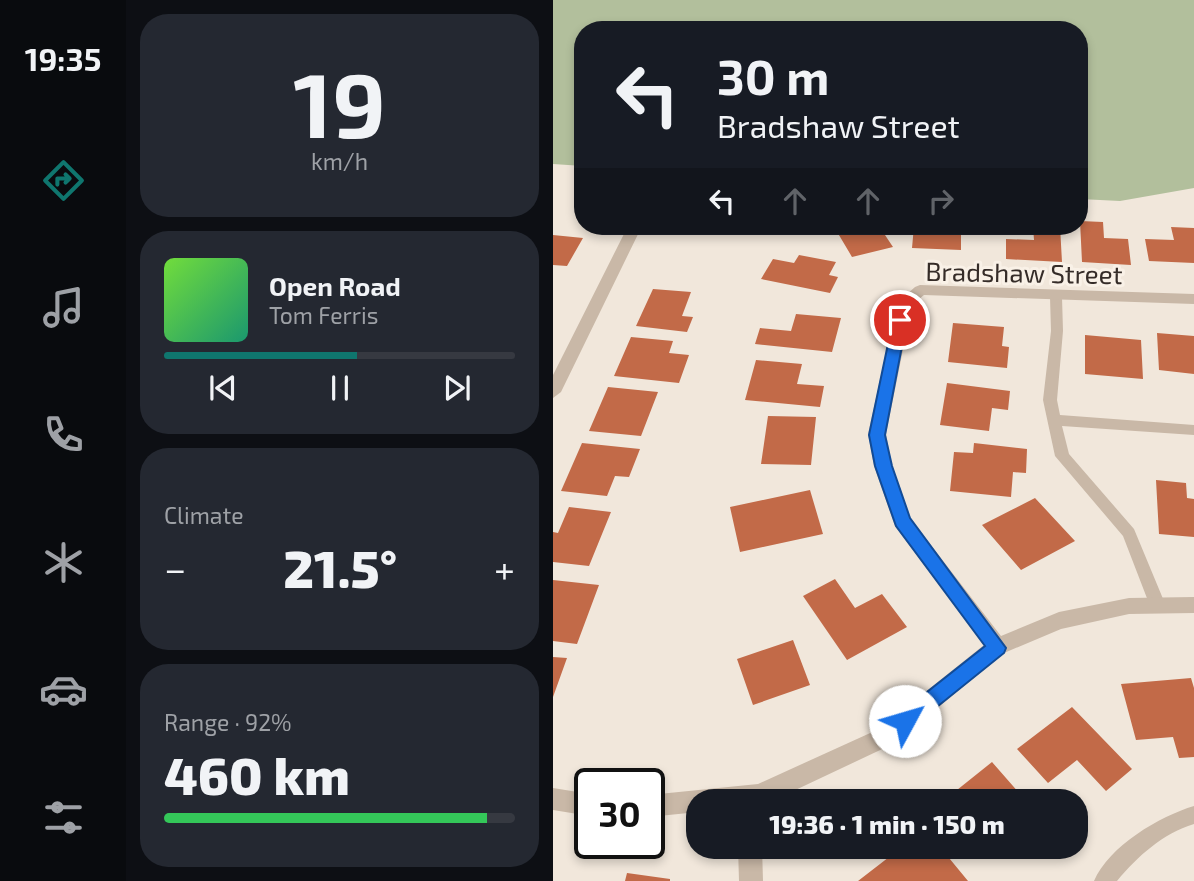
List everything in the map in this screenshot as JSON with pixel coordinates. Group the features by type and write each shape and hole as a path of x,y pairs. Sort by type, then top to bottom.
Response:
{"street":[{"path":"553,392 631,235"},
{"name":"Bradshaw Street","path":"997,648 902,521 883,466 877,435 900,320 910,296 920,290 931,290 1056,297 1194,299"},
{"path":"777,789 887,736 997,648 1059,621 1129,606 1194,605"},
{"path":"553,799 574,802"},
{"path":"665,805 686,803"},
{"path":"750,859 751,881"}],"lane":[{"path":"1056,297 1057,331 1049,400 1062,456 1129,533 1158,606"},
{"path":"1053,420 1194,430"},
{"path":"1104,881 1126,853 1156,832 1194,815"}],"green space":[{"path":"553,0 1194,0 1194,188 1120,201 1088,199 1088,21 574,21 574,165 553,164"}],"building":[{"path":"1088,221 1103,222 1104,238 1128,239 1131,265 1082,262 1081,235 1088,235"},
{"path":"1171,227 1194,228 1194,263 1149,261 1145,239 1174,240"},
{"path":"553,235 583,238 567,266 553,265"},
{"path":"839,235 885,235 893,247 852,257"},
{"path":"913,235 961,235 961,250 912,248"},
{"path":"1034,235 1060,235 1062,262 1006,259 1006,239 1034,240"},
{"path":"799,255 836,262 829,275 838,277 830,293 761,279 773,259 794,263"},
{"path":"653,289 691,292 682,316 693,317 687,332 636,326"},
{"path":"796,314 841,318 832,352 755,344 760,328 791,331"},
{"path":"953,323 1004,327 1002,346 1009,347 1007,368 948,362"},
{"path":"1157,333 1194,336 1194,374 1159,370"},
{"path":"1085,335 1141,340 1143,379 1085,374"},
{"path":"631,337 673,341 669,353 689,355 679,383 614,376"},
{"path":"756,360 802,364 797,384 824,386 820,407 745,400"},
{"path":"947,383 1010,391 1008,410 992,408 989,431 940,425"},
{"path":"608,387 658,392 641,436 589,431"},
{"path":"768,416 816,417 811,465 761,464"},
{"path":"582,443 640,449 629,477 615,476 607,496 561,491"},
{"path":"974,443 1027,449 1026,473 1013,472 1011,497 950,491 954,452 973,453"},
{"path":"1156,480 1186,483 1187,498 1194,499 1194,537 1159,534"},
{"path":"810,490 823,534 740,552 730,507"},
{"path":"1035,498 1075,541 1021,570 982,525"},
{"path":"569,507 611,512 589,566 553,562 553,532 558,533"},
{"path":"835,579 855,608 882,594 907,627 847,660 803,596"},
{"path":"553,580 599,585 577,644 553,641"},
{"path":"793,640 810,685 753,705 737,659"},
{"path":"553,657 567,658 553,697"},
{"path":"1191,678 1194,688 1194,757 1179,758 1173,737 1136,740 1121,684"},
{"path":"1072,707 1132,769 1106,791 1077,760 1048,783 1017,749"},
{"path":"992,762 1016,789 958,789"},
{"path":"886,859 950,859 968,881 858,881"},
{"path":"627,873 670,879 670,881 625,881"}],"route":[{"path":"900,320 877,435 883,466 902,521 997,648 905,721"}]}
